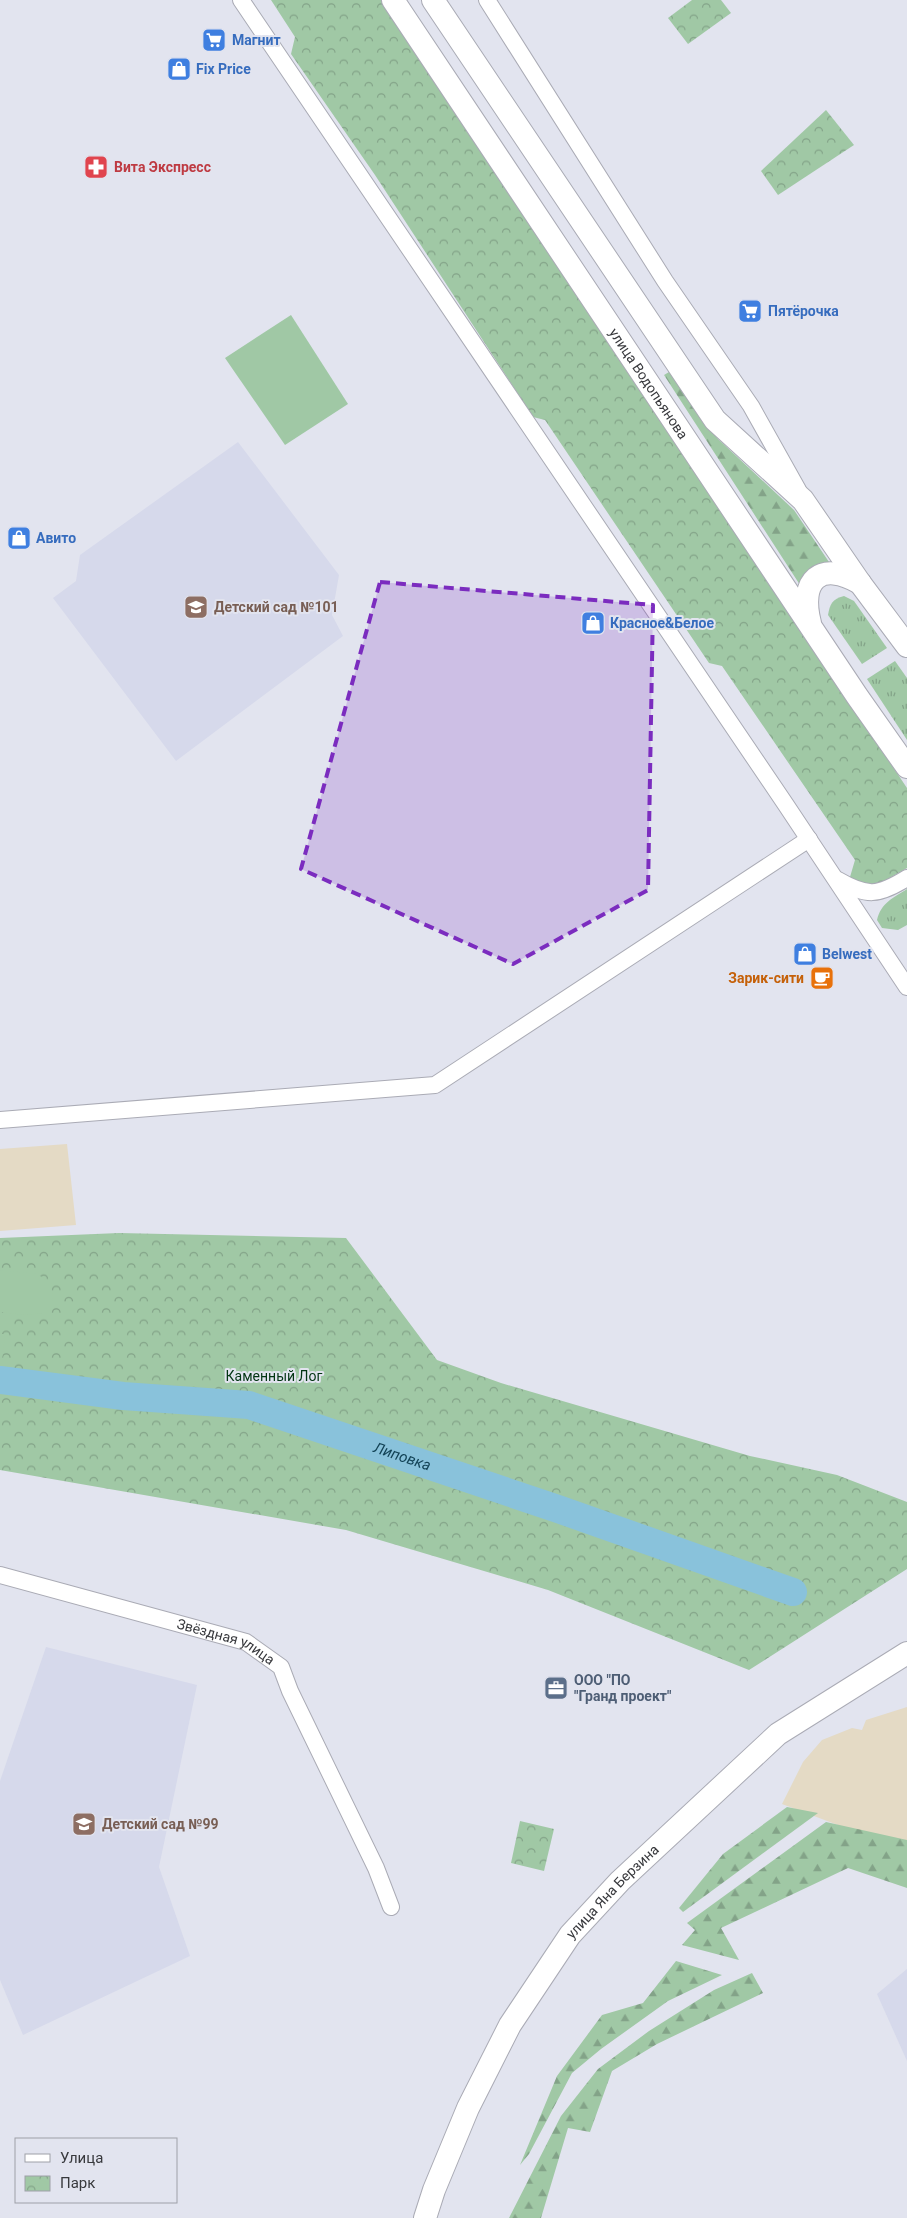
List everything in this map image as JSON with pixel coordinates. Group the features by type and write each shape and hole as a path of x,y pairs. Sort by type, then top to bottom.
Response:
{"main road":[{"name":"улица Водопьянова","path":"393,0 810,625 907,767"},
{"path":"433,0 715,420 804,500 860,583 907,646"},
{"path":"810,625 806,608 806,596 812,584 822,574 834,572 847,575 860,583"},
{"name":"улица Яна Берзина","path":"425,2218 434,2190 468,2108 510,2025 570,1935 620,1881 778,1734 907,1653"}],"street":[{"path":"242,0 901,974 907,987"},
{"path":"487,0 665,281 751,406 804,500"},
{"path":"0,1120 435,1085 809,839"},
{"path":"835,879 865,893 885,890 907,878"},
{"name":"Звёздная улица","path":"0,1574 246,1642 281,1667 290,1690 376,1868 391,1907"}],"highlighted area":[{"path":"380,582 653,605 648,890 513,964 301,869"}],"shaded area":[{"name":"Детский сад №101","path":"238,442 339,575 332,615 343,636 176,761 53,598 76,581 80,555"},
{"path":"67,1144 76,1225 0,1231 0,1149"},
{"name":"Детский сад №99","path":"46,1647 197,1685 159,1867 190,1956 23,2035 0,1980 0,1781"},
{"path":"907,1707 907,1851 782,1804 803,1762 822,1740 852,1728 862,1730 866,1720"},
{"path":"907,1969 907,2061 877,1994"}],"green space":[{"path":"271,0 381,0 907,788 907,868 874,887 859,885 850,877 855,860 722,666 709,663 545,420 533,417 375,175 291,54 295,37"},
{"path":"692,0 721,0 731,13 688,44 668,18"},
{"path":"826,110 854,145 778,195 761,171"},
{"path":"291,315 348,404 285,445 225,358"},
{"path":"669,372 718,439 794,510 831,565 800,585 664,375"},
{"path":"844,596 854,601 887,648 862,664 828,615 832,602"},
{"path":"895,661 907,678 907,740 867,679"},
{"path":"907,889 907,925 898,930 882,928 877,920 881,909 888,901"},
{"name":"Каменный Лог","path":"119,1233 346,1238 437,1360 501,1383 750,1456 837,1475 907,1502 907,1569 749,1670 548,1590 346,1530 0,1470 0,1238"},
{"path":"0,1270 37,1274 51,1283 53,1300 43,1313 26,1315 0,1312"},
{"path":"0,1334 5,1334 1,1369 0,1368"},
{"path":"787,1807 818,1813 683,1912 679,1908 723,1854"},
{"path":"520,1821 554,1829 544,1871 511,1863"},
{"path":"826,1822 907,1840 907,1888 848,1868 721,1928 739,1960 682,1945 695,1930 687,1923"},
{"path":"676,1961 722,1975 668,2001 601,2049 572,2073 529,2154 520,2165 557,2076 602,2015 643,2003"},
{"path":"752,1973 763,1993 657,2044 612,2071 590,2132 568,2128 541,2218 509,2218 561,2116 598,2069 649,2031 714,1990"}],"waterway":[{"name":"Липовка","path":"0,1380 123,1396 249,1405 558,1509 793,1592"}],"place":[{"name":"Магнит","path":"214,40"},
{"name":"Fix Price","path":"179,69"},
{"name":"Вита Экспресс","path":"96,167"},
{"name":"Пятёрочка","path":"750,311"},
{"name":"Авито","path":"19,538"},
{"name":"Детский сад №101","path":"196,607"},
{"name":"Красное&Белое","path":"593,623"},
{"name":"Belwest","path":"805,954"},
{"name":"Зарик-сити","path":"822,978"},
{"name":"ООО \"ПО \"Гранд проект\"","path":"556,1688"},
{"name":"Детский сад №99","path":"84,1824"}]}
